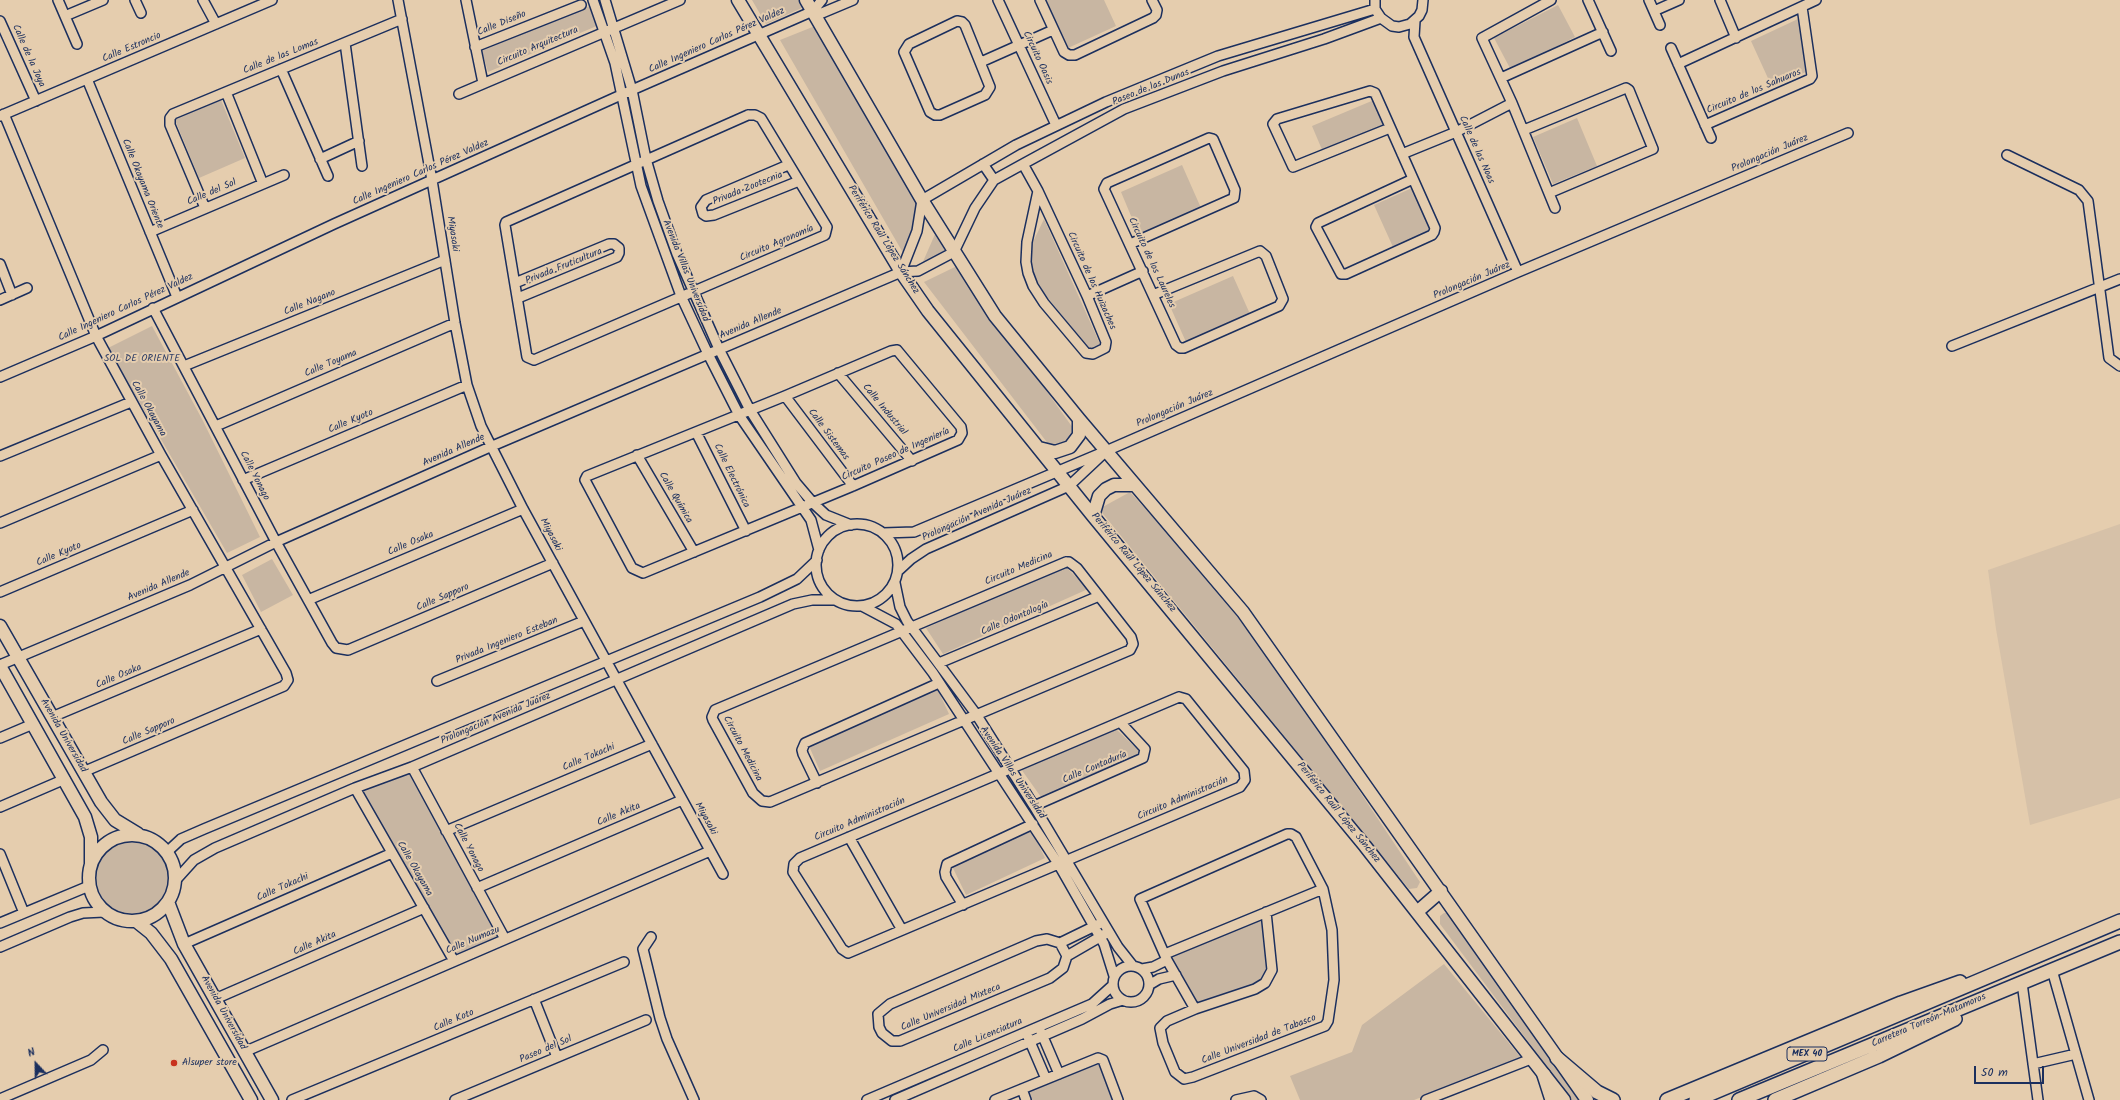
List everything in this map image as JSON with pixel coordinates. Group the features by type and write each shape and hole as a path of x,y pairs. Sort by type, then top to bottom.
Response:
{"highway":[{"name":"MEX 40","path":"1696,1100 1919,1008 2120,921"},
{"name":"Carretera Torreón-Matamoros","path":"1738,1100 2120,942"},
{"path":"1667,1100 1901,1003 1970,979 1997,974"},
{"path":"1775,1100 1925,1035 2022,983"},
{"path":"1557,1058 1597,1092 1613,1100"},
{"path":"1544,1075 1552,1100"}],"main road":[{"name":"Periférico Raúl López Sánchez","path":"738,0 901,272 928,311 1093,516 1304,771 1417,912 1564,1100"},
{"path":"806,0 922,200 995,316 1079,419 1243,612 1587,1100"},
{"path":"1039,448 1055,452 1070,447 1079,435 1079,419"},
{"path":"1093,516 1099,496 1106,489 1114,484 1134,484"},
{"name":"Avenida Universidad","path":"0,626 108,813 138,834"},
{"name":"Avenida Universidad","path":"0,666 65,779 89,826 91,837 91,863"},
{"path":"138,834 154,840 167,852 174,866 175,881 168,902 154,915 136,921 119,920 104,912 92,896 88,874 91,863 101,849 122,836 138,834"},
{"path":"1417,912 1441,891"},
{"name":"Avenida Universidad","path":"168,902 174,923 184,944 272,1100"},
{"name":"Avenida Universidad","path":"136,921 151,932 171,960 251,1100"}],"street":[{"path":"58,0 77,44"},
{"path":"65,16 103,0"},
{"path":"135,0 141,13"},
{"path":"203,0 216,24"},
{"name":"Calle Estroncio","path":"2,115 272,0"},
{"name":"Miyasaki","path":"398,0 432,180 455,323 467,385 481,426 490,447 722,874"},
{"path":"466,0 483,83"},
{"name":"Avenida Villas Universidad","path":"593,0 604,30 623,94 635,164 647,207 681,296 739,415 769,461 803,507 815,531 819,550"},
{"name":"Avenida Villas Universidad","path":"605,0 632,90 646,159 658,201 693,291 720,349 750,410 796,483 813,503 832,518 851,525"},
{"name":"Circuito Arquitectura","path":"459,94 604,30 680,0"},
{"path":"813,11 822,0"},
{"name":"Calle Ingeniero Carlos Pérez Valdez","path":"0,377 96,336 176,297 632,90 813,11 822,13 853,0"},
{"name":"Circuito Oasis","path":"998,0 1056,125"},
{"path":"1040,0 1064,52 1069,55 1075,55 1153,18 1156,15 1157,10 1152,0"},
{"path":"1551,0 1482,38 1524,130 1555,208"},
{"path":"1588,0 1612,52"},
{"path":"1649,0 1660,25"},
{"path":"1654,11 1679,0"},
{"path":"1720,0 1736,38"},
{"path":"1678,64 1816,0"},
{"path":"1399,27 1415,21 1426,1"},
{"path":"1375,4 1381,18 1392,26 1399,27 1414,37"},
{"name":"Paseo de las Dunas","path":"922,200 983,164 1056,125 1119,96 1218,56 1375,4"},
{"name":"Calle Diseño","path":"475,47 581,5"},
{"name":"Circuito de los Sahuaros","path":"1705,125 1810,79 1812,76 1802,7"},
{"name":"Paseo de las Dunas","path":"954,252 975,208 994,180 1023,164 1124,109 1223,71 1324,39 1381,18"},
{"name":"Calle de las Lomas","path":"205,208 170,125 170,118 174,114 402,19"},
{"name":"Calle de la Joya","path":"0,21 4,43 36,101"},
{"name":"Calle de las Noas","path":"1415,21 1414,37 1518,272"},
{"path":"957,22 962,22 965,25 981,62 990,87 989,92 940,115 935,115 930,112 904,52 909,44 957,22"},
{"path":"981,62 1053,30"},
{"path":"1501,78 1603,32"},
{"path":"345,43 362,166"},
{"name":"Circuito de los Sahuaros","path":"1671,48 1711,138"},
{"path":"281,69 328,176"},
{"name":"Calle Okayama Oriente","path":"87,79 176,297"},
{"path":"1524,130 1626,88 1629,90 1653,149 1549,193"},
{"path":"1390,128 1298,167 1291,165 1273,124 1274,121 1373,91 1402,154 1435,228 1432,235 1353,271 1341,274 1338,271 1316,227 1321,220 1413,179"},
{"path":"226,92 263,184"},
{"path":"1119,96 1124,109"},
{"path":"1402,154 1456,132 1512,103"},
{"name":"Calle Okayama","path":"2,115 96,336 131,402 286,673 288,680"},
{"name":"Circuito Agronomía","path":"748,115 755,115 761,118 788,165 827,227 825,235 534,360 529,359 526,354 516,283 505,225 506,222 646,159 748,115"},
{"name":"Prolongación Juárez","path":"1057,470 1106,451 1518,272 1848,133"},
{"name":"Circuito de los Laureles","path":"1130,244 1234,198 1235,190 1214,139 1209,138 1105,186 1104,190 1130,244 1143,270 1154,295 1176,345 1180,348 1184,348 1279,306 1283,299 1266,256 1260,251 1256,251 1154,295"},
{"path":"320,159 359,141"},
{"path":"2007,155 2079,190 2088,201 2109,358 2120,366"},
{"path":"983,164 994,180"},
{"name":"Circuito de los Huizaches","path":"1023,164 1038,191 1087,296 1107,346 1093,354 1086,353 1044,303 1032,286 1026,262 1027,242 1038,191"},
{"name":"Privada Zootecnia","path":"788,165 706,200 701,207 703,214 706,216 714,215 799,181"},
{"name":"Calle del Sol","path":"150,232 284,175"},
{"path":"901,272 917,231 922,200"},
{"name":"Privada Fruticultura","path":"516,283 609,244 614,244 619,248 617,257 518,298"},
{"name":"Avenida Allende","path":"0,666 182,588 276,542 490,447 901,272 918,271 954,252"},
{"name":"Calle Nagano","path":"184,366 445,260"},
{"path":"0,264 12,295"},
{"path":"1087,296 1143,270"},
{"path":"1952,346 2120,279"},
{"path":"0,300 28,288"},
{"name":"Calle Yonago","path":"153,308 276,542 332,643 341,650"},
{"name":"Calle Toyama","path":"216,426 455,323"},
{"name":"Circuito Paseo de Ingeniería","path":"897,350 901,353 962,430 961,436 958,440 813,503 643,573 632,568 585,480 587,476 637,454 750,410 891,351 897,350"},
{"name":"Calle Industrial","path":"838,373 912,461"},
{"name":"Calle Kyoto","path":"243,480 467,385"},
{"name":"Calle Sistemas","path":"785,396 853,486"},
{"path":"0,456 131,402"},
{"name":"Calle Electrónica","path":"696,432 746,531"},
{"name":"Prolongación Avenida Juárez","path":"898,571 911,559 926,549 1069,486 1106,451"},
{"name":"Calle Química","path":"637,454 694,552"},
{"path":"0,523 161,455"},
{"name":"Prolongación Avenida Juárez","path":"882,533 914,532 1057,470"},
{"name":"Calle Osaka","path":"308,600 523,508"},
{"name":"Calle Kyoto","path":"0,592 193,510"},
{"path":"851,525 864,525 882,533 896,550 898,571 895,583 881,599 862,606 848,605 835,600 822,586 818,576 817,560 819,550 824,541 835,532 851,525"},
{"name":"Prolongación Avenida Juárez","path":"167,852 181,839 789,584 817,560"},
{"name":"Circuito Medicina","path":"1066,562 1069,562 1076,568 1099,596 1131,637 1133,644 1130,650 963,719 770,802 762,801 757,798 713,720 713,713 718,709 1066,562"},
{"name":"Calle Sapporo","path":"341,650 348,650 553,563"},
{"name":"Avenida Villas Universidad","path":"895,583 900,607 912,627 976,714 1034,806 1100,937 1110,959 1114,981"},
{"name":"Calle Odontología","path":"939,663 1099,596"},
{"name":"Prolongación Avenida Juárez","path":"175,881 194,860 215,848 355,788 412,767 793,604 812,600 835,600"},
{"name":"Avenida Villas Universidad","path":"862,606 890,620 903,632 939,683 1033,824 1063,863 1133,966"},
{"name":"Privada Ingeniero Esteban","path":"437,681 584,621"},
{"name":"Calle Osaka","path":"52,717 261,629"},
{"name":"Calle Sapporo","path":"83,772 284,686 288,680"},
{"path":"817,783 803,754 802,750 805,742 939,683"},
{"name":"Circuito Administración","path":"1179,697 1186,699 1244,771 1245,780 1240,787 853,952 845,952 793,872 794,864 800,858 1010,768 1179,697"},
{"name":"Calle Contaduría","path":"1034,806 1143,758 1144,749 1120,722"},
{"path":"0,738 34,724"},
{"name":"Calle Tokachi","path":"446,830 652,744"},
{"name":"Calle Yonago","path":"412,767 505,939"},
{"path":"0,807 65,779"},
{"name":"Calle Okayama","path":"355,788 454,961"},
{"name":"Calle Akita","path":"477,888 682,800"},
{"path":"963,905 946,876 945,872 947,864 1033,824"},
{"name":"Calle Universidad de Tabasco","path":"1195,1009 1166,957 1140,902 1142,897 1287,834 1296,837 1323,889 1332,930 1334,980 1328,1021 1325,1026 1221,1067 1184,1078 1175,1072 1162,1042 1160,1028 1166,1022 1195,1009 1255,989 1268,978 1272,970 1266,912"},
{"path":"849,837 902,930"},
{"name":"Calle Numazu","path":"244,1052 710,851"},
{"name":"Calle Tokachi","path":"184,944 392,852"},
{"path":"0,854 24,913"},
{"path":"0,924 89,886"},
{"path":"1176,975 1159,979 1149,985 1143,997 1130,1002 1123,1000 1116,994 1114,981 1119,970 1125,966 1133,966 1142,969 1153,967 1166,957 1266,912 1323,889"},
{"name":"Calle Akita","path":"215,1000 424,908"},
{"path":"0,947 70,917 83,913 104,912"},
{"path":"1067,956 1060,944 1104,922"},
{"name":"Calle Universidad Mixteca","path":"1060,944 1051,939 1036,941 890,1004 878,1014 879,1027 886,1038 892,1041 900,1042 1050,978 1063,968 1067,956 1109,932"},
{"path":"650,937 643,950 660,1018 667,1039 694,1100"},
{"name":"Calle Koto","path":"292,1100 624,962"},
{"path":"1142,969 1148,976 1149,985"},
{"path":"2052,970 2089,1100"},
{"name":"Calle Licenciatura","path":"867,1100 1092,1004 1114,981"},
{"path":"2022,983 2038,1100"},
{"path":"534,1000 557,1057"},
{"path":"895,1100 1095,1013 1110,1004 1123,1000"},
{"name":"Paseo del Sol","path":"455,1100 646,1020"},
{"path":"1039,1027 1059,1074"},
{"path":"1026,1032 1046,1079"},
{"path":"0,1099 90,1060 103,1050"},
{"path":"2033,1064 2076,1054"},
{"path":"995,1100 1096,1058 1101,1059 1118,1100"},
{"path":"1426,1100 1532,1059"},
{"path":"1022,1089 1026,1100"},
{"path":"1236,1100 1254,1096 1261,1100"}],"shaded area":[{"path":"2120,524 2120,798 2030,825 1996,629 1988,570"}],"green space":[{"path":"752,0 800,0 804,7 766,24"},
{"path":"1046,0 1104,0 1116,26 1068,48"},
{"path":"1558,5 1575,37 1511,70 1494,38"},
{"path":"590,6 599,25 488,72 482,51"},
{"path":"1798,19 1808,71 1772,87 1751,41"},
{"path":"815,26 918,200 906,258 780,40"},
{"path":"221,100 245,158 199,178 175,120"},
{"path":"1374,100 1386,125 1323,152 1312,126"},
{"path":"1577,118 1597,166 1553,184 1533,137"},
{"path":"1182,165 1201,208 1139,235 1121,192"},
{"path":"1412,188 1431,230 1393,247 1374,205"},
{"path":"1044,219 1100,344 1089,349 1044,293 1033,273 1031,252 1033,242"},
{"path":"936,232 948,257 918,273"},
{"path":"957,266 1073,428 1074,433 1067,442 1055,447 1049,445 924,282"},
{"path":"1233,276 1250,314 1186,342 1169,304"},
{"name":"SOL DE ORIENTE","path":"152,326 203,421 260,537 227,553 108,348"},
{"path":"1130,492 1203,572 1286,681 1420,882 1417,888 1409,889 1099,509"},
{"path":"272,559 293,595 261,612 242,575"},
{"path":"1065,566 1088,589 943,654 926,628"},
{"path":"937,688 949,714 820,771 809,746"},
{"path":"1115,728 1140,752 1138,755 1041,797 1021,769"},
{"path":"412,773 499,938 455,957 359,790"},
{"path":"1031,829 1045,858 966,895 952,866"},
{"path":"132,839 147,842 154,846 164,856 168,863 171,878 168,893 164,900 154,910 147,914 132,917 117,914 110,910 100,900 96,893 93,878 96,863 100,856 110,846 117,842"},
{"path":"1444,913 1448,913 1582,1100 1572,1100 1440,924 1440,916"},
{"path":"1262,917 1267,971 1259,982 1195,1004 1170,957"},
{"path":"1444,964 1522,1059 1414,1100 1300,1100 1290,1076 1352,1052 1362,1025"},
{"path":"1099,1062 1113,1100 1030,1100 1026,1091"}],"place":[{"name":"Alsuper store","path":"174,1063"}]}
